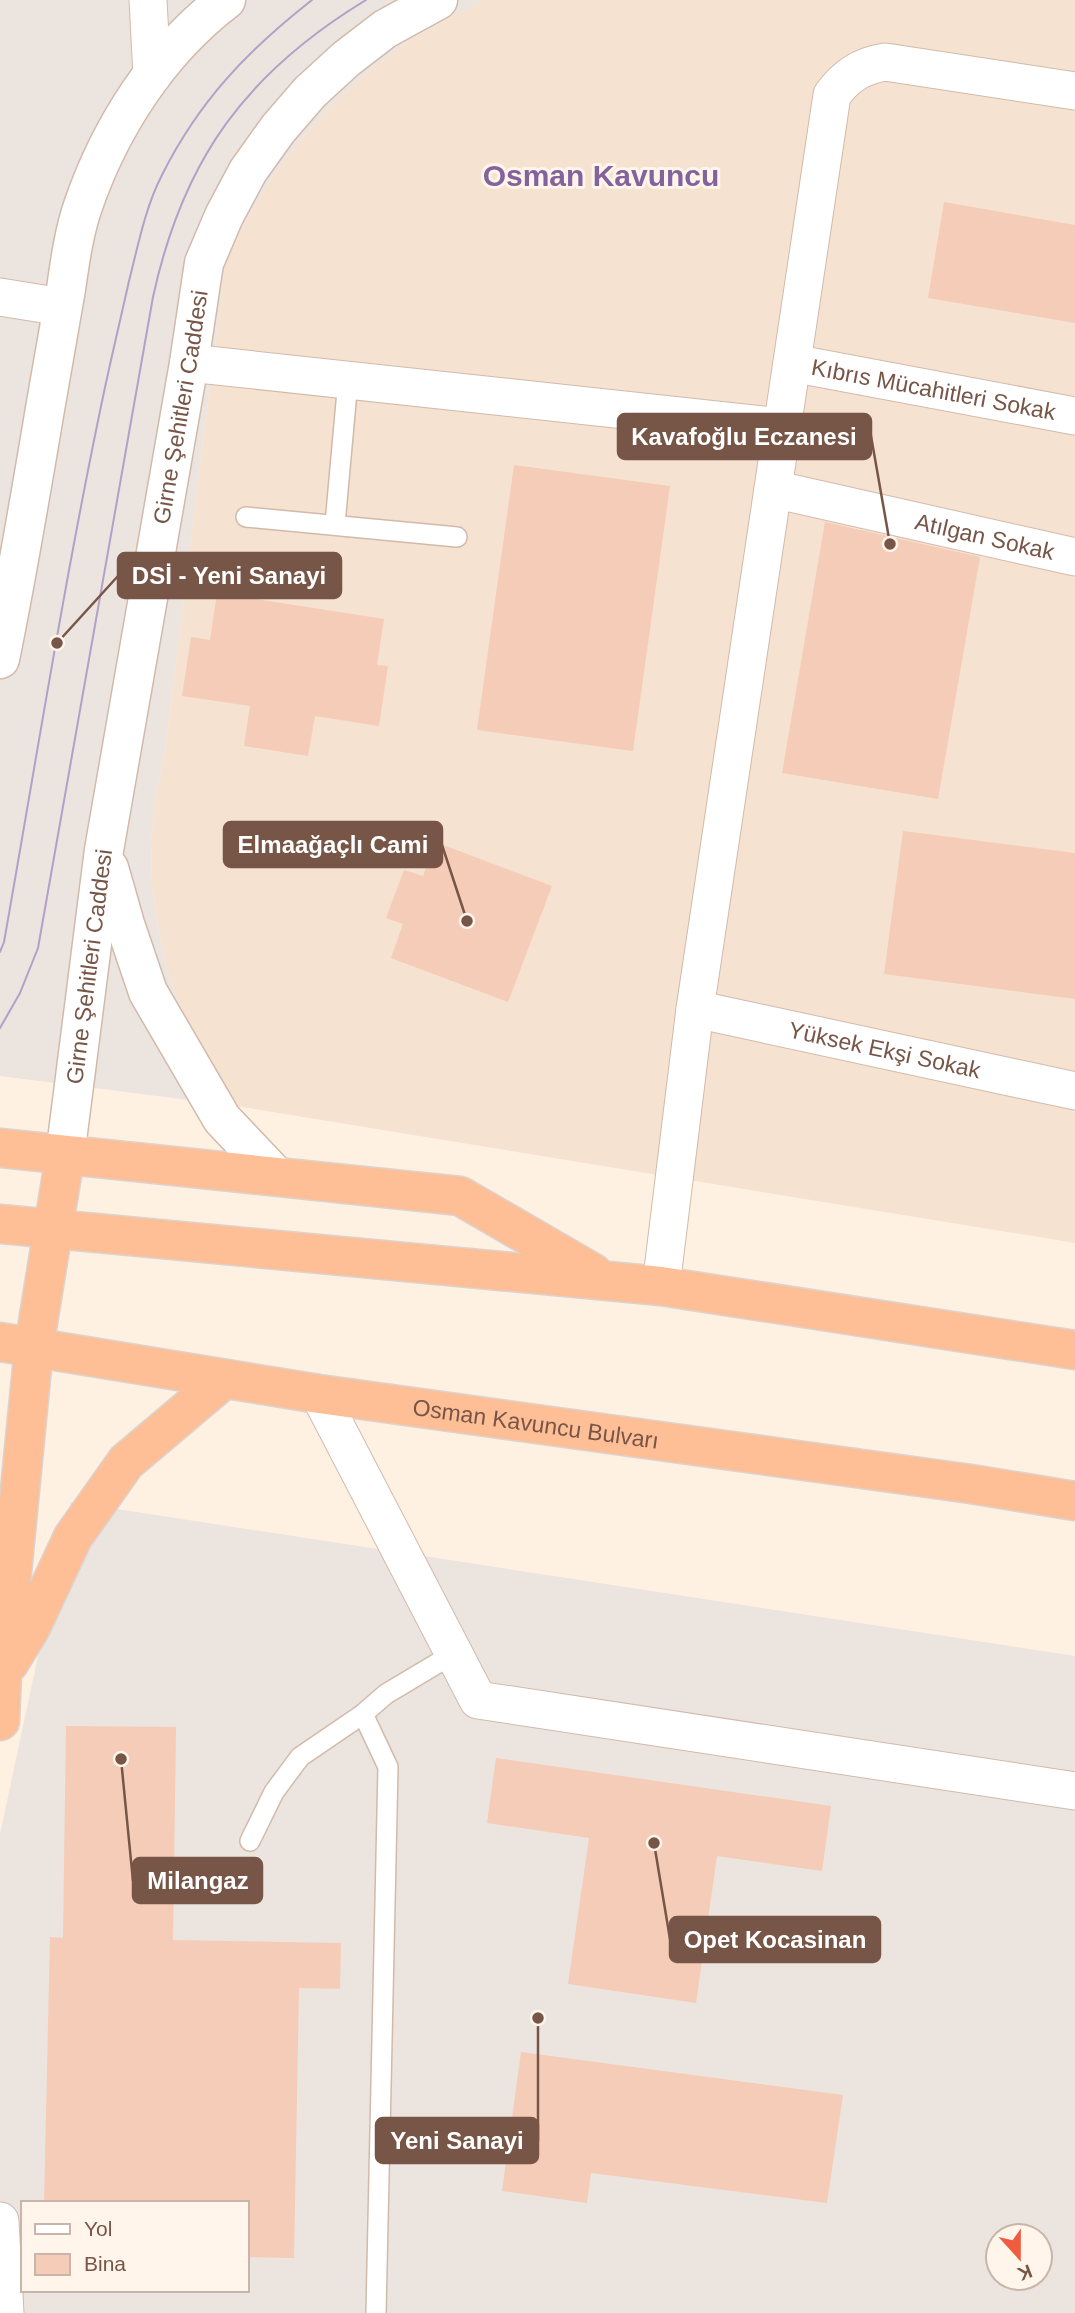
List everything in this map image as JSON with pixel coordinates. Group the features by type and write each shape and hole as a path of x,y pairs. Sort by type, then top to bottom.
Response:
{"highway":[{"path":"0,1148 460,1196 604,1280"},
{"path":"0,1721 17,1344 53,1229 65,1156"},
{"path":"0,1224 661,1286 1075,1350"},
{"name":"Osman Kavuncu Bulvarı","path":"17,1344 223,1380 1075,1501"},
{"path":"2,1674 30,1628 73,1537 126,1462 223,1380"}],"street":[{"path":"148,0 152,76"},
{"path":"0,659 11,545 83,208 101,160 125,114 182,40 226,0"},
{"name":"Girne Şehitleri Caddesi","path":"65,1156 104,850 204,263 224,216 248,172 278,129 302,102 346,59 385,29 438,0"},
{"path":"661,1286 695,1009 832,95 842,81 863,67 885,62 1075,91"},
{"path":"0,297 62,307"},
{"path":"189,363 782,427"},
{"name":"Kıbrıs Mücahitleri Sokak","path":"792,363 1075,416"},
{"name":"Atılgan Sokak","path":"773,489 1075,557"},
{"path":"104,850 148,992 222,1119 276,1176"},
{"name":"Yüksek Ekşi Sokak","path":"695,1009 1075,1091"},
{"path":"319,1394 478,1700 1075,1791"},
{"path":"0,2221 5,2313"}],"lane":[{"path":"335,524 348,380"},
{"path":"246,517 457,537"},
{"path":"250,1841 274,1792 300,1757 363,1714 386,1694 453,1654"},
{"path":"363,1714 387,1767 376,2313"}],"shaded area":[{"path":"0,0 483,0 413,38 374,67 337,100 303,137 273,176 247,219 225,264 165,751 156,794 151,839 152,884 169,976 186,1022 236,1106 0,1076"},
{"path":"483,0 1075,0 1075,1243 236,1106 186,1022 169,976 158,928 152,884 151,839 156,794 165,751 225,264 247,219 273,176 303,137 337,100 374,67 413,38"},
{"path":"71,1502 1075,1656 1075,2313 2,2313 0,1834"}],"building":[{"path":"944,202 1075,225 1075,323 928,298"},
{"path":"514,465 670,486 633,751 477,730"},
{"path":"825,522 980,557 938,799 782,773"},
{"path":"217,593 384,619 377,665 388,666 379,726 315,716 308,756 244,746 250,706 182,696 191,637 210,640"},
{"path":"903,831 1075,853 1075,999 884,974"},
{"path":"435,842 552,886 508,1002 391,958 403,924 386,918 404,870 423,876"},
{"path":"66,1726 176,1727 173,1940 341,1943 340,1989 299,1988 294,2258 248,2257 248,2201 44,2201 50,1937 63,1938"},
{"path":"496,1758 831,1806 822,1871 717,1856 696,2003 568,1984 589,1838 487,1823"},
{"path":"521,2052 843,2095 827,2203 591,2173 587,2203 502,2191"}],"tram line":[{"path":"0,952 4,942 61,613 102,399 146,214 176,148 226,79 266,38 312,0"},
{"path":"0,1028 20,993 38,948 153,297 182,203 202,162 226,124 254,90 286,58 366,0"}],"place":[{"name":"Kavafoğlu Eczanesi","path":"890,544"},
{"name":"DSİ - Yeni Sanayi","path":"57,643"},
{"name":"Elmaağaçlı Cami","path":"467,921"},
{"name":"Milangaz","path":"121,1759"},
{"name":"Opet Kocasinan","path":"654,1843"},
{"name":"Yeni Sanayi","path":"538,2018"}],"district":[{"name":"Osman Kavuncu","path":"601,176"}]}
